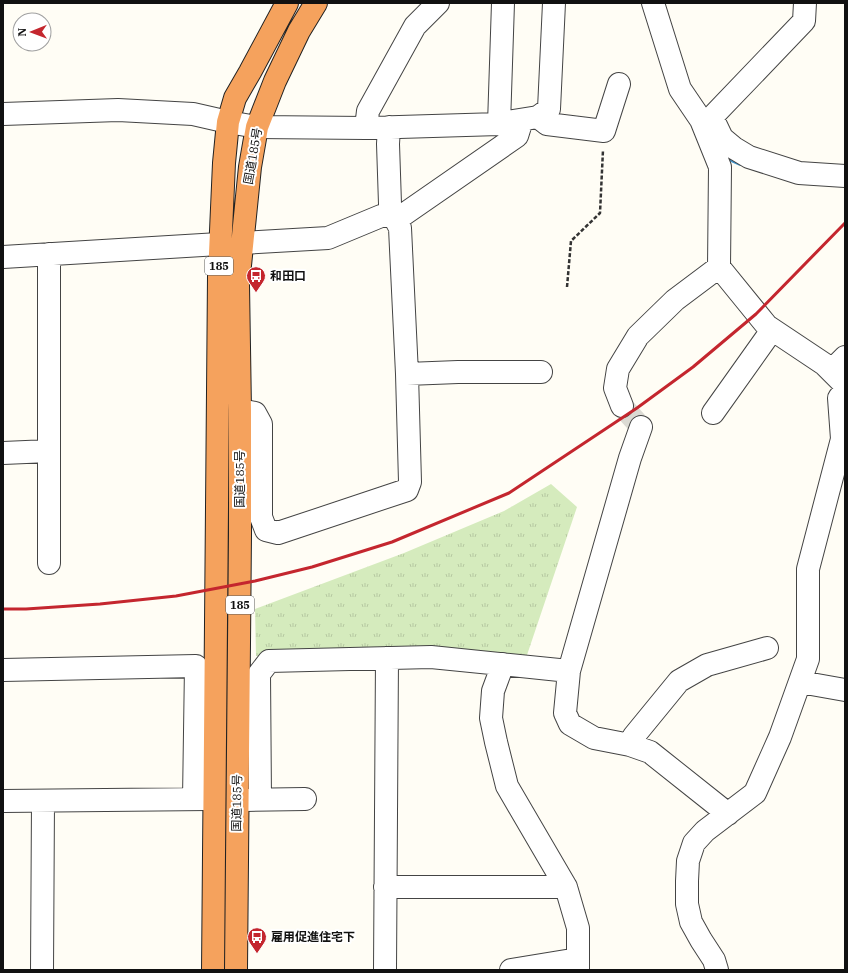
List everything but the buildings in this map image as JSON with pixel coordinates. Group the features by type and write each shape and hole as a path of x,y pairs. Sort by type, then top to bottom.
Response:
{"highway":[{"name":"国道185号","path":"213,970 204,799 220,244 224,163 228,122 235,98 287,3"},
{"name":"国道185号","path":"236,970 240,410 238,285 250,167 257,127 275,81 299,31 316,3"}],"street":[{"path":"366,128 368,111 415,26 438,3"},
{"path":"499,124 503,3"},
{"path":"3,114 118,110 193,114 257,127 366,128 451,124 499,124 530,118 549,109 554,3"},
{"path":"653,3 680,89 707,118 722,138 734,148 749,157 799,173 845,176"},
{"path":"707,118 804,21 804,3"},
{"path":"530,118 547,124 604,131 619,84"},
{"path":"242,243 328,238 381,216 403,215 517,136 530,118"},
{"path":"707,118 720,167 719,267 766,326 824,364 840,371"},
{"path":"240,410 255,413 261,424 261,517 266,530 278,534 407,490 410,482 407,374 400,228 393,216 390,204 388,144 389,127"},
{"path":"3,257 220,244"},
{"path":"49,254 49,563"},
{"path":"622,406 615,388 618,369 638,336 675,300 719,267"},
{"path":"713,414 772,330"},
{"path":"407,374 458,372 541,372"},
{"path":"717,970 714,960 691,922 687,904 688,861 694,843 705,831 755,793 780,737 808,659 808,569 842,439 839,398 845,390"},
{"path":"641,427 630,458 569,671 565,714 570,724 594,738 630,745 650,752 728,814"},
{"path":"3,453 49,451"},
{"path":"630,745 634,736 679,681 706,665 766,648"},
{"path":"260,800 259,674 269,661 431,657 569,671"},
{"path":"385,970 387,658"},
{"path":"504,664 493,691 491,718 507,786 566,887 578,928 578,964 511,970"},
{"path":"3,670 196,666 204,799 3,801"},
{"path":"800,682 845,690"},
{"path":"237,800 305,799"},
{"path":"42,970 43,801"},
{"path":"385,887 566,887"}],"path":[{"path":"567,287 571,241 600,213 604,131"}],"green space":[{"path":"551,484 577,507 527,655 417,650 256,656 255,609 404,553 504,511"}],"waterway":[{"path":"731,159 740,163"}],"tunnel":[{"path":"622,406 641,427"}],"railway":[{"path":"3,609 100,604 176,596 255,581 312,567 392,542 509,493 637,408 693,367 756,314 845,223"}],"place":[{"name":"和田口","path":"256,293"},
{"name":"雇用促進住宅下","path":"257,954"}]}
